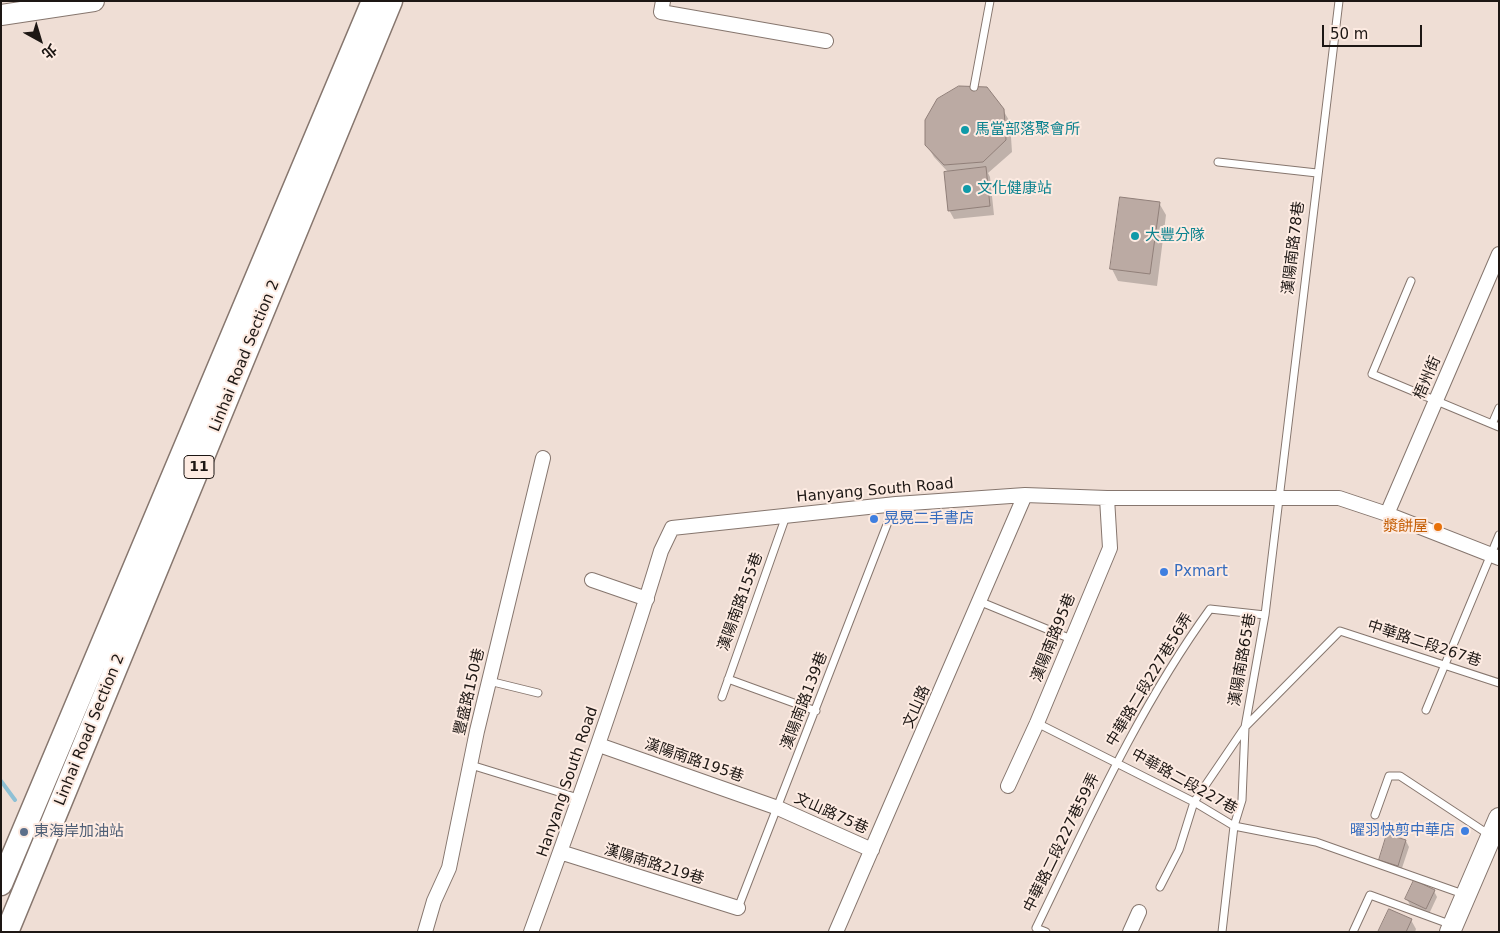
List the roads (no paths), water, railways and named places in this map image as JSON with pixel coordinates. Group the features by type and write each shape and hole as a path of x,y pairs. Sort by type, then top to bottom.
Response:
{"main road":[{"name":"Linhai Road Section 2","path":"1,884 374,1"},
{"name":"Linhai Road Section 2","path":"7,932 391,1"}],"street":[{"path":"1,15 94,1"},
{"path":"663,1 661,12 826,41"},
{"name":"梧州街","path":"1387,514 1499,254"},
{"name":"豐盛路150巷","path":"425,932 434,901 449,868 489,681 543,458"},
{"name":"Hanyang South Road","path":"532,932 578,798 599,745 661,552 672,528 896,504 1025,496 1339,498 1387,514 1495,556"},
{"name":"文山路","path":"836,932 981,602 1025,496"},
{"name":"漢陽南路95巷","path":"1008,786 1037,723 1110,548 1107,498"},
{"path":"592,580 647,599"},
{"name":"漢陽南路195巷","path":"599,745 778,808"},
{"name":"文山路75巷","path":"778,808 872,850"},
{"path":"1451,928 1495,827"},
{"name":"漢陽南路219巷","path":"560,852 738,908"},
{"path":"1130,932 1139,912"}],"lane":[{"path":"974,86 990,1"},
{"name":"漢陽南路78巷","path":"1278,498 1339,1"},
{"path":"1218,162 1317,173"},
{"path":"1410,281 1372,374 1495,426 1499,408"},
{"name":"漢陽南路65巷","path":"1222,932 1234,826 1242,800 1245,727 1265,615 1278,498"},
{"name":"漢陽南路139巷","path":"738,908 896,504"},
{"name":"漢陽南路155巷","path":"722,697 786,516"},
{"path":"1426,710 1444,665 1495,556 1499,535"},
{"path":"981,602 1071,639"},
{"name":"中華路二段227巷56弄","path":"1117,762 1194,631 1210,609 1265,615"},
{"name":"中華路二段267巷","path":"1245,727 1340,631 1499,683"},
{"path":"728,679 816,711"},
{"path":"489,681 538,692"},
{"name":"中華路二段227巷","path":"1037,723 1194,802 1234,826 1316,842 1466,895"},
{"path":"1160,887 1179,850 1194,802 1245,727"},
{"name":"中華路二段227巷59弄","path":"1046,932 1036,928 1117,762"},
{"path":"471,765 578,798"},
{"path":"1376,816 1389,776 1400,776 1495,827"},
{"path":"1353,932 1370,895 1451,928"}],"waterway":[{"path":"1,781 15,800"}],"place":[{"name":"馬當部落聚會所","path":"965,130"},
{"name":"文化健康站","path":"967,189"},
{"name":"大豐分隊","path":"1135,236"},
{"name":"晃晃二手書店","path":"874,519"},
{"name":"漿餅屋","path":"1438,527"},
{"name":"Pxmart","path":"1164,572"},
{"name":"曜羽快剪中華店","path":"1465,831"},
{"name":"東海岸加油站","path":"24,832"}]}
